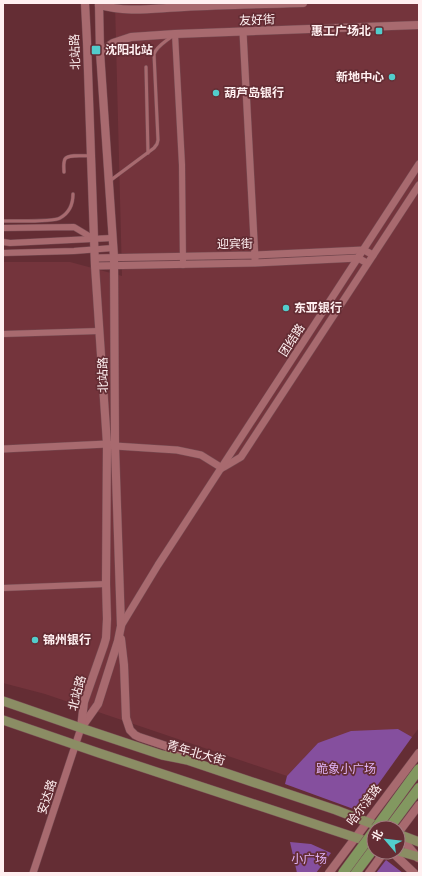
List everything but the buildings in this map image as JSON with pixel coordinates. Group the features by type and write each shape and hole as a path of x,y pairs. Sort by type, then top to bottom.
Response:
{"highway":[{"path":"382,820 419,769"},
{"path":"395,820 419,788"},
{"path":"343,873 366,842"},
{"path":"355,873 366,859"}],"main road":[{"name":"北站路","path":"81,728 84,702 106,638 107,619 107,444 94,250 88,50 85,3"},
{"name":"友好街","path":"99,4 111,9 135,10 179,5 303,3"},
{"name":"北站路","path":"81,728 98,704 114,656 120,629 115,446 114,262 100,52 99,4"},
{"name":"友好街","path":"100,52 112,43 131,38 175,34 419,25"},
{"path":"120,629 124,665 126,718 130,730 139,738 166,746 187,760"},
{"name":"青年北大街","path":"5,701 162,755 187,760 336,810 366,822"},
{"path":"3,720 366,841"},
{"name":"哈尔滨路","path":"368,820 419,752"},
{"path":"406,823 419,805"},
{"name":"哈尔滨路","path":"329,873 366,823"},
{"path":"406,837 419,842"},
{"path":"406,843 418,857"},
{"path":"406,853 418,857"},
{"path":"369,873 378,860"},
{"path":"400,860 414,873"}],"street":[{"path":"243,32 255,263"},
{"path":"175,34 182,165 183,265"},
{"name":"团结路","path":"120,629 158,565 419,164"},
{"name":"团结路","path":"222,468 240,457 419,185"},
{"path":"3,228 74,227 94,239"},
{"path":"6,243 112,238"},
{"path":"3,253 113,248"},
{"path":"364,250 373,256"},
{"name":"迎宾街","path":"114,262 183,256 364,250"},
{"path":"358,258 367,263"},
{"name":"迎宾街","path":"95,262 183,265 358,258"},
{"path":"3,334 99,331"},
{"path":"3,449 107,444 115,446 176,450 201,455 222,468"},
{"path":"3,588 106,584"},
{"name":"安达路","path":"33,873 81,728"}],"lane":[{"path":"109,181 148,153 157,144 154,54 160,45 175,34"},
{"path":"146,67 148,153"},
{"path":"64,172 64,162 68,156 91,156"},
{"path":"3,221 59,219 67,213 72,204 73,194"}],"shaded area":[{"path":"115,3 419,3 419,728 412,737 398,729 318,743 287,776 45,694 3,683 3,262 70,262 122,276"}],"green space":[{"name":"跪象小广场","path":"398,729 412,737 359,811 285,784 287,776 318,743 351,731"},
{"name":"小广场","path":"290,842 311,844 331,853 316,873 297,873"},
{"path":"386,860 403,873 376,873"}],"place":[{"name":"惠工广场北","path":"379,31"},
{"name":"沈阳北站","path":"96,50"},
{"name":"新地中心","path":"392,77"},
{"name":"葫芦岛银行","path":"216,93"},
{"name":"东亚银行","path":"286,308"},
{"name":"锦州银行","path":"35,640"}]}
